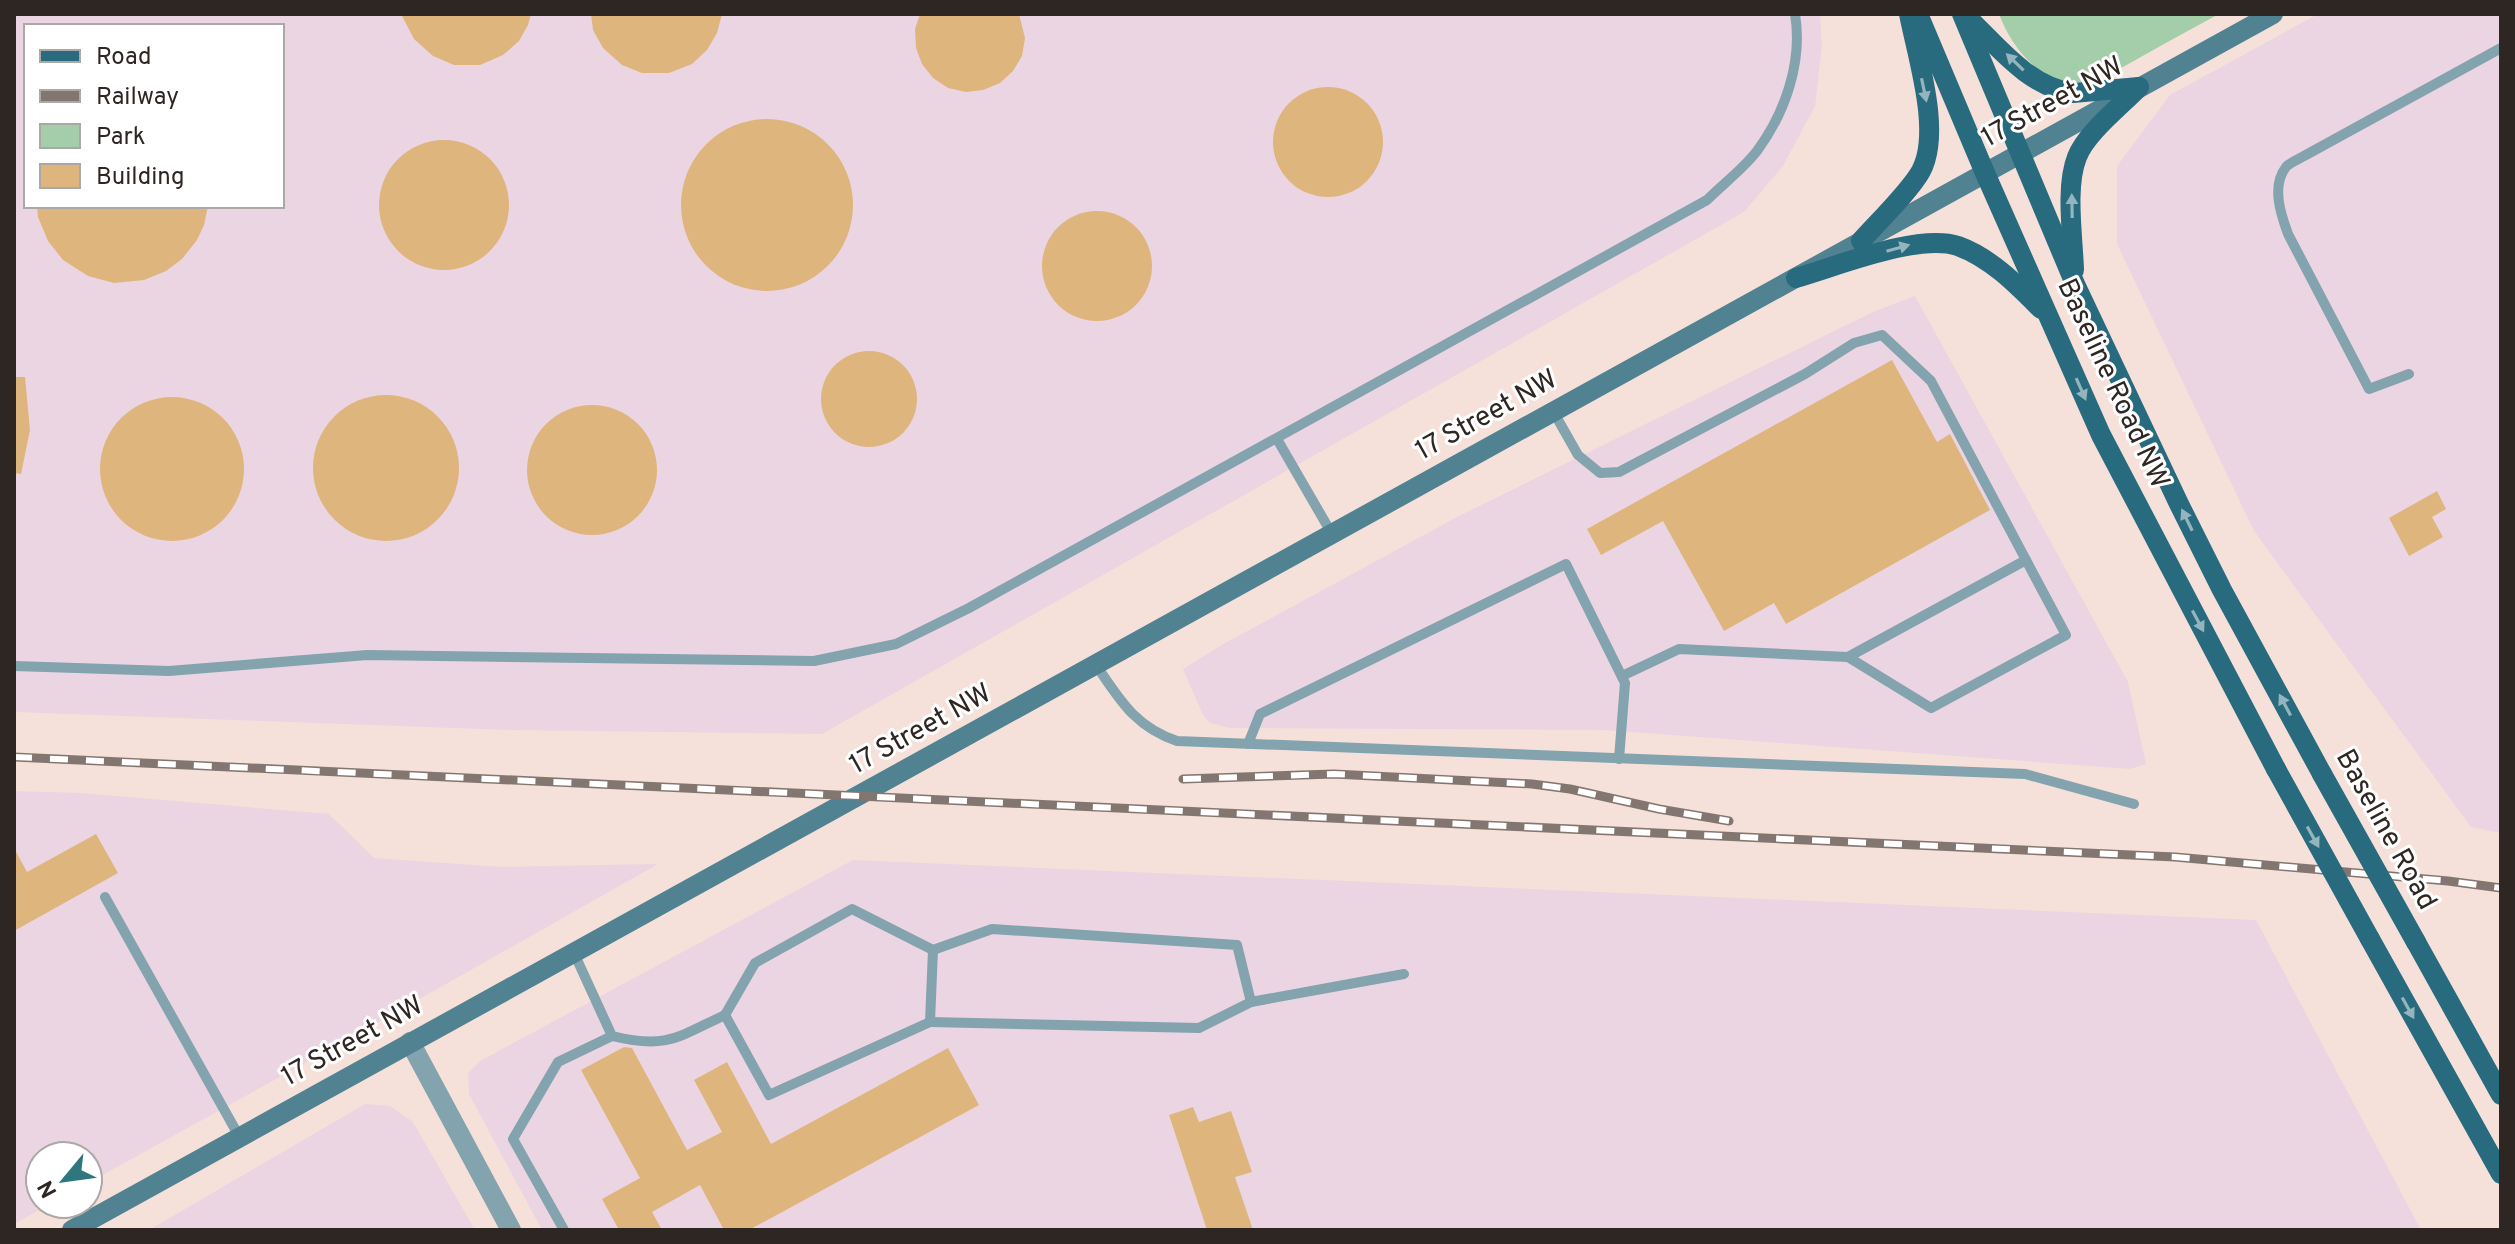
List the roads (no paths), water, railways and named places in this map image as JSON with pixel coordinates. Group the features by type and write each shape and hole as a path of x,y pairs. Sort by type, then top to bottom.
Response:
{"main road":[{"path":"1861,241 1921,171 1928,148 1930,117 1909,14"},
{"name":"Baseline Road NW","path":"1918,14 2101,435 2276,769 2501,1174"},
{"path":"1963,14 2028,75 2062,91 2073,93 2139,87"},
{"name":"Baseline Road NW","path":"1963,14 2075,284 2222,590"},
{"name":"17 Street NW","path":"72,1230 2273,14"},
{"path":"2075,284 2072,173 2078,154 2090,137 2139,87"},
{"path":"1796,278 1910,244 1938,242 1959,247 1988,261 2050,318"},
{"name":"Baseline Road","path":"2222,590 2501,1095"}],"street":[{"path":"410,1042 511,1230"}],"lane":[{"path":"14,666 169,671 367,655 814,661 896,644 969,608 1707,200 1755,153 1778,118 1792,77 1797,29 1795,14"},
{"path":"2409,374 2369,389 2288,234 2279,208 2279,185 2286,167 2501,48"},
{"path":"1553,411 1578,455 1600,473 1619,472 1805,374 1854,343 1882,335 1931,381 2066,635 1931,708 1848,657 1679,649 1622,676"},
{"path":"1277,439 1332,534"},
{"path":"1848,657 2026,560"},
{"path":"1248,744 1260,714 1566,564 1625,683 1619,759"},
{"path":"1096,665 1131,716 1158,735 1177,741 2025,774 2134,804"},
{"path":"105,897 240,1138"},
{"path":"564,1230 513,1139 558,1062 612,1036 641,1043 667,1042 725,1015 755,963 852,909 933,950 992,929 1237,945 1251,1002"},
{"path":"930,1022 933,950"},
{"path":"574,953 612,1036"},
{"path":"725,1015 769,1095 930,1022 1199,1028 1251,1002 1404,974"}],"railway":[{"path":"14,757 2175,857 2501,888"},
{"path":"1183,779 1334,774 1532,784 1729,821"}]}
